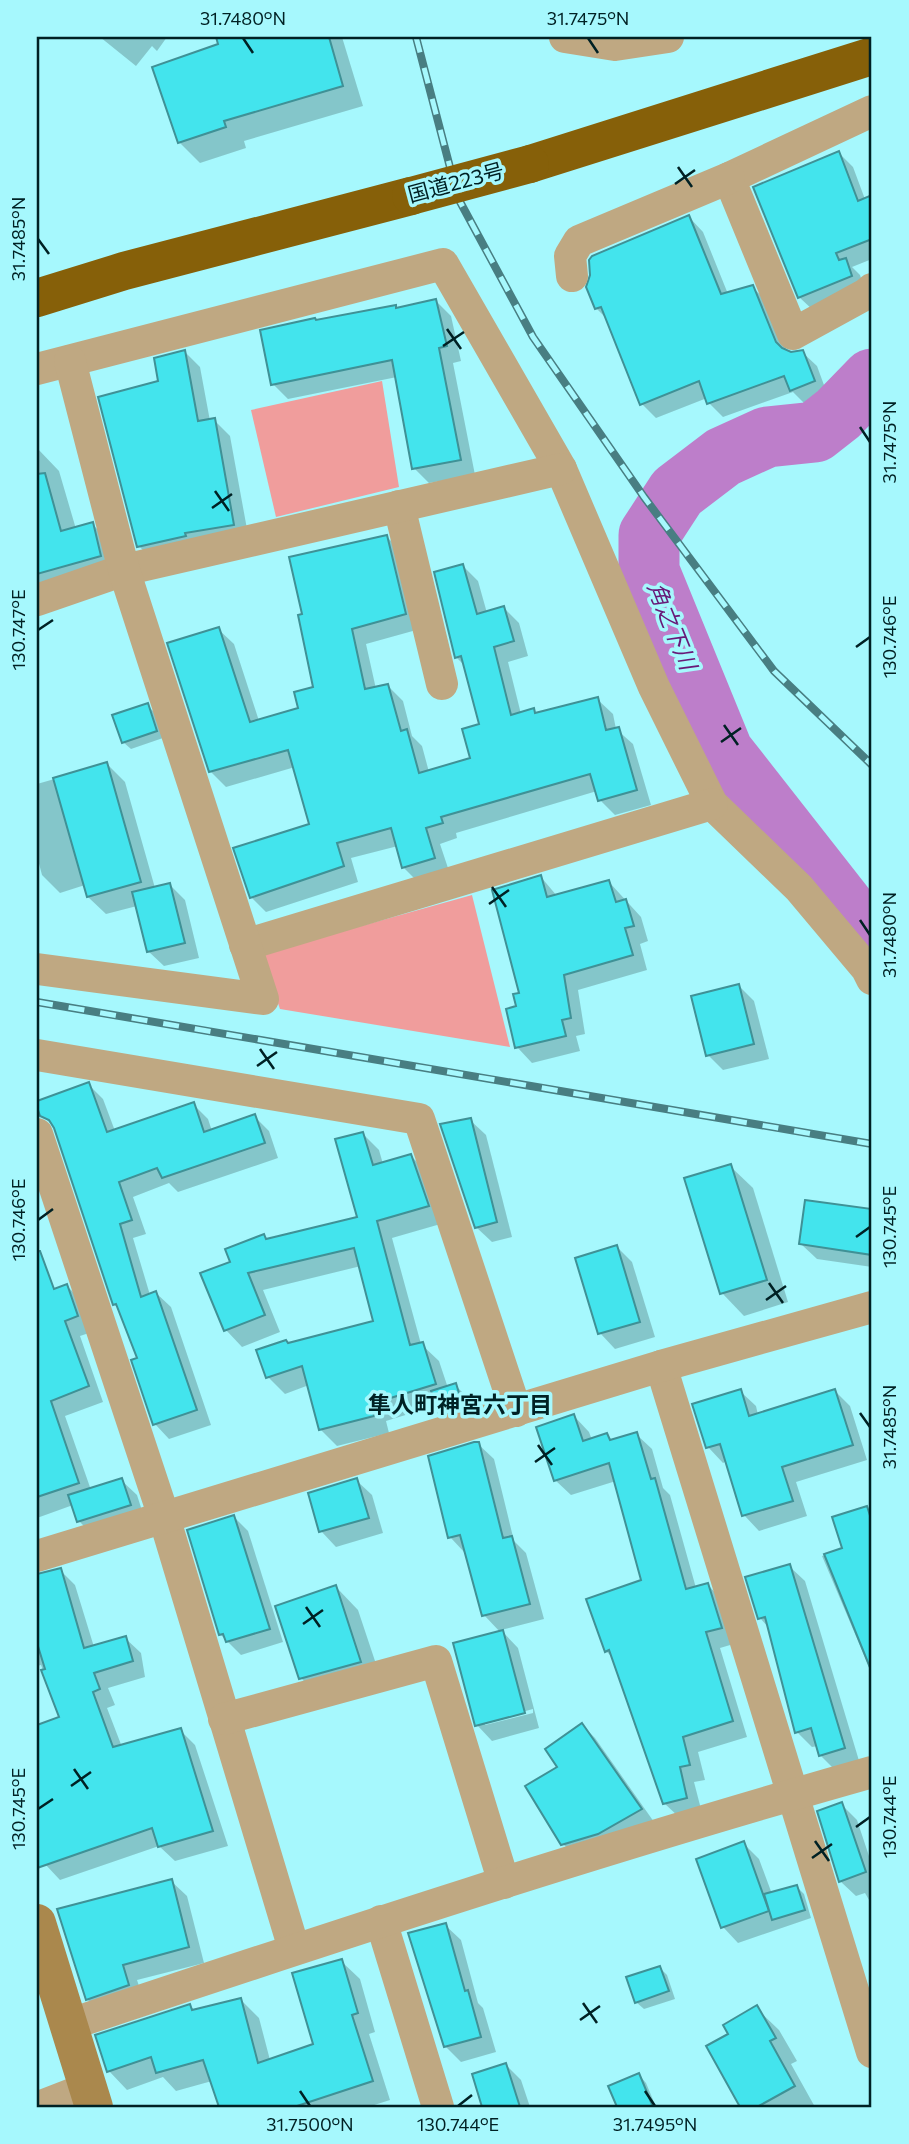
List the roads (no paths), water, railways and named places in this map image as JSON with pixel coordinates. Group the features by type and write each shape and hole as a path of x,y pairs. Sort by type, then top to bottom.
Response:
{"highway":[{"name":"国道223号","path":"37,298 124,271 530,164 872,56"}],"street":[{"path":"565,37 615,45 668,37"},
{"path":"572,276 570,256 579,242 729,178 872,111"},
{"path":"729,178 793,334 872,289"},
{"path":"37,369 443,264 561,469 654,687 712,804 799,888 867,969 872,979"},
{"path":"37,969 263,999 124,570 70,361"},
{"path":"37,600 124,570 561,469"},
{"path":"399,506 442,684"},
{"path":"245,945 712,804"},
{"path":"37,1055 419,1119 516,1411"},
{"path":"37,1134 164,1517 294,1949"},
{"path":"37,1556 662,1366 872,1307"},
{"path":"662,1366 872,2052"},
{"path":"224,1719 436,1661 504,1883"},
{"path":"68,2025 381,1921 872,1772"},
{"path":"381,1921 438,2107"},
{"path":"37,1923 91,2098 39,2107"}],"waterway":[{"name":"角之下川","path":"872,379 838,414 815,432 767,437 723,457 677,492 649,535 649,571 723,752 872,942"}],"railway":[{"path":"416,37 458,198 533,337 644,497 774,671 872,765"},
{"path":"37,1002 872,1144"}],"district":[{"name":"隼人町神宮六丁目","path":"460,1405"}]}
